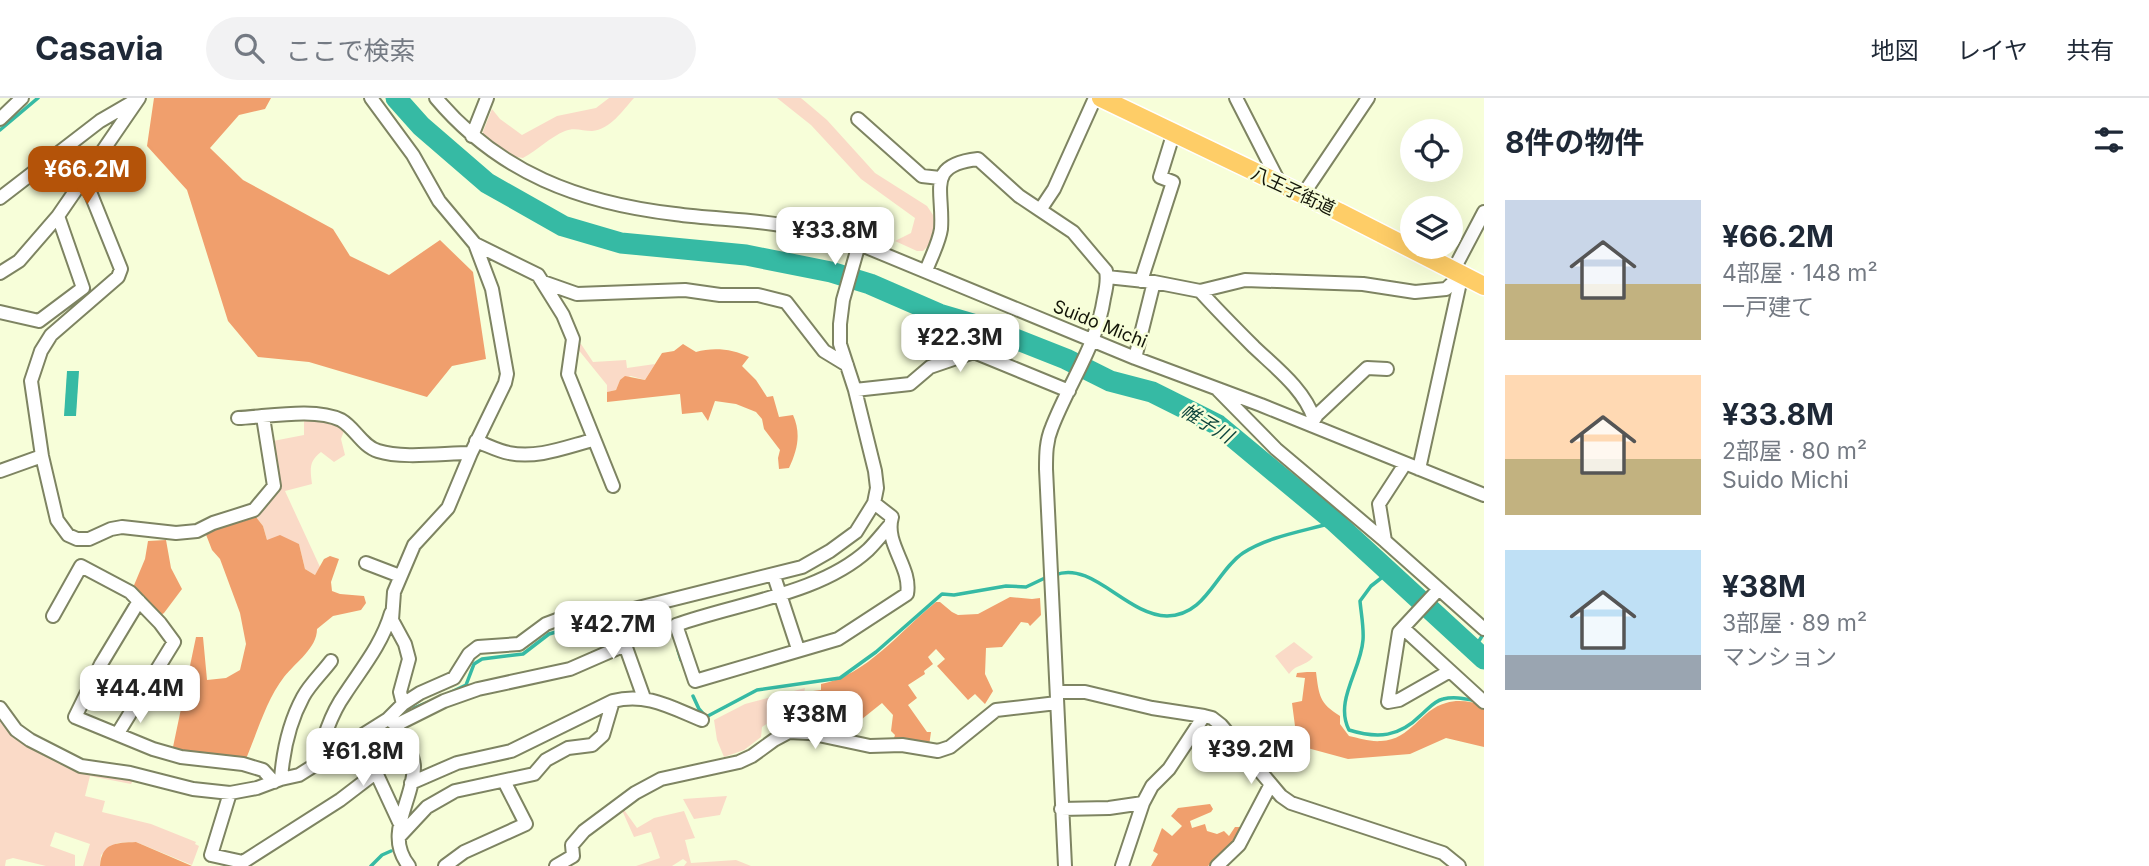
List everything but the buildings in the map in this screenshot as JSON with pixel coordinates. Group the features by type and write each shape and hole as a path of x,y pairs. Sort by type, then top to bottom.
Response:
{"highway":[{"name":"八王子街道","path":"1101,98 1484,286"}],"street":[{"path":"0,119 22,98"},
{"path":"0,273 19,261 58,216 139,98"},
{"path":"0,198 100,121 139,98"},
{"path":"316,765 325,731 343,695 361,672 386,629 394,592 414,545 448,508 507,374 492,289 475,244 439,201 413,155 371,98"},
{"name":"Suido Michi","path":"436,98 515,167 573,193 626,208 781,225 816,231 859,244 1135,358 1312,422 1405,464 1484,495"},
{"path":"474,130 487,98"},
{"path":"1040,210 1054,189 1095,98"},
{"path":"1236,98 1281,186"},
{"path":"1302,196 1363,100"},
{"path":"858,119 922,176 940,178"},
{"path":"1135,358 1148,282 1173,182 1160,177 1173,135"},
{"path":"926,271 941,229 938,190 940,178 949,167 959,161 978,159 1019,196 1073,232 1106,271 1102,309 1093,341 1051,428 1046,445 1045,470 1065,866"},
{"path":"84,177 121,269 118,277 51,335 41,351 31,381 42,456 61,529 77,539 103,539 111,528 122,527 176,533 197,531 254,510 274,486 263,417"},
{"path":"1107,277 1200,291 1245,280 1363,284 1415,292 1446,289 1457,273 1484,212"},
{"path":"0,312 39,321 83,288 58,216"},
{"path":"475,244 538,275 563,315 573,340 568,374 613,486"},
{"path":"392,722 403,704 454,678 469,654 478,646 519,644 546,624 562,618 614,614 638,606 774,576 803,567 856,532 874,503 877,488 855,390 840,344 839,324 843,300 859,244"},
{"path":"1419,469 1457,273"},
{"path":"543,282 577,295 685,290 778,299 786,302 824,351 847,365"},
{"path":"1200,291 1309,403 1312,422"},
{"path":"855,390 910,384 930,367 974,352 1070,388"},
{"path":"1312,422 1367,368 1387,369"},
{"path":"1215,387 1276,449 1385,541 1435,593 1484,628"},
{"path":"238,418 303,414 338,419 365,444 377,451 394,454 474,447 520,454 552,452 593,440"},
{"path":"0,471 42,456"},
{"path":"1385,541 1379,505 1405,464"},
{"path":"874,503 892,517 890,525 868,549 848,564 820,580 676,625 695,681 838,639 907,594 909,583 890,525"},
{"path":"366,563 400,576"},
{"path":"53,615 81,566 100,571 130,592 174,642 118,733"},
{"path":"774,576 798,649"},
{"path":"1435,593 1399,632 1388,702 1399,700 1450,671"},
{"path":"139,601 100,664 75,717 153,749 181,757 243,764 263,770 278,780"},
{"path":"392,609 396,630 405,644 409,659 400,692 403,704"},
{"path":"614,614 644,698"},
{"path":"1407,625 1450,671 1484,702"},
{"path":"0,708 16,730 81,766 130,773 193,789 230,793 257,789 299,775 360,738 444,701 478,689 570,669 625,645"},
{"path":"278,780 289,733 303,697 331,661"},
{"path":"556,866 573,856 572,845 584,831 635,793 661,779 739,762 789,733 809,733 870,746 902,745 938,751 950,747 996,710 1085,692 1152,708 1212,718 1290,803 1443,853 1459,866"},
{"path":"411,783 457,763 510,751 613,701 627,697 644,698 702,720"},
{"path":"399,836 427,807 455,791 534,774 547,760 568,748 592,745 603,735 613,701"},
{"path":"1122,866 1143,803 1152,786 1169,769 1204,716"},
{"path":"392,722 413,761 411,783 399,822 401,857 409,866"},
{"path":"360,738 374,774 399,822"},
{"path":"230,793 208,860 243,862 340,800 374,774"},
{"path":"445,866 464,852 526,824 504,780"},
{"path":"1217,866 1239,845 1271,784"},
{"path":"1061,809 1109,808 1143,803"},
{"path":"1436,866 1443,853"}],"shaded area":[{"path":"154,98 271,98 265,109 239,115 210,148 243,180 333,229 350,256 389,275 440,240 473,272 486,359 452,366 427,397 309,362 258,357 228,321 187,190 147,146"},
{"path":"609,98 634,98 616,119 605,127 592,131 565,131 523,158 516,157 482,134 492,109 500,119 522,135 557,116 596,108"},
{"path":"777,98 801,98 827,120 875,173 927,206 933,215 935,228 928,246 923,251 895,241 911,233 915,218 861,179 811,125"},
{"path":"581,344 593,362 626,360 627,368 655,364 645,380 631,376 620,380 616,390 607,392 607,385 577,348 577,345"},
{"path":"683,344 696,352 723,350 749,357 742,366 756,380 767,397 773,396 779,417 793,415 797,441 789,468 779,469 780,450 764,429 762,419 756,412 736,404 715,401 708,421 702,412 682,414 680,394 607,402 607,392 616,390 625,376 645,380 662,353 674,351"},
{"path":"304,418 324,419 345,428 341,439 345,455 334,462 321,452 311,466 312,484 285,491 320,567 315,575 305,569 299,544 283,539 267,540 263,526 256,517 279,489 273,441 304,435"},
{"path":"256,517 263,526 267,540 280,535 299,544 305,569 315,575 324,559 330,556 339,559 331,582 332,591 364,596 366,603 361,610 333,616 317,629 310,649 284,677 272,696 245,761 188,753 173,747 196,637 203,637 207,680 226,678 240,670 246,644 240,613 220,559 212,550 205,532"},
{"path":"166,540 171,568 182,589 158,617 132,590 145,559 148,541"},
{"path":"1010,597 1040,598 1041,615 1030,626 1021,622 1002,647 986,648 985,674 993,691 985,704 975,694 968,700 937,666 945,659 936,649 928,657 933,664 924,671 925,674 908,685 917,698 908,705 927,732 931,732 929,746 893,741 893,715 882,703 862,719 862,725 856,724 852,730 836,724 833,728 804,718 804,701 814,699 813,691 821,690 821,684 853,672 868,662 936,602 958,615 978,614"},
{"path":"1294,642 1313,657 1289,674 1275,656"},
{"path":"1316,672 1321,698 1340,716 1340,724 1349,736 1373,741 1391,739 1408,730 1437,706 1465,701 1484,705 1484,747 1446,738 1410,754 1348,759 1300,746 1302,728 1295,726 1292,703 1302,701 1305,678 1296,677 1297,673"},
{"path":"805,688 801,709 774,719 762,727 761,737 744,750 724,757 717,740 714,720 745,704"},
{"path":"0,712 33,746 135,777 131,784 90,776 85,796 105,801 102,812 151,824 196,842 199,846 192,865 136,842 117,843 101,855 100,866 83,866 90,844 55,832 50,846 75,855 75,866 46,866 13,858 6,860 5,866 0,866"},
{"path":"727,796 720,815 694,819 683,799"},
{"path":"1210,804 1213,809 1211,812 1190,821 1192,828 1205,824 1207,831 1217,834 1224,831 1229,836 1235,827 1242,827 1238,838 1208,866 1151,866 1158,854 1153,851 1162,828 1172,836 1182,826 1171,816 1178,808"},
{"path":"622,807 637,828 654,818 684,811 695,838 685,840 691,863 736,860 751,866 684,866 687,862 683,859 672,866 636,866 660,858 651,832 634,837"},
{"path":"136,842 192,866 100,866 104,852 111,845"}],"water":[{"path":"67,371 79,371 76,416 64,416"}],"waterway":[{"path":"0,130 38,98"},
{"name":"帷子川","path":"396,98 421,126 487,183 563,226 621,243 746,255 831,272 870,284 939,314 990,329 1066,359 1110,381 1152,392 1218,425 1335,522 1484,659"},
{"path":"1055,575 1069,572 1082,575 1152,613 1167,616 1180,614 1201,601 1234,561 1253,547 1335,522"},
{"path":"1389,572 1371,586 1360,601 1363,640 1346,697 1345,719 1349,730 1369,735 1388,734 1405,728 1440,700 1456,698 1477,701"},
{"path":"693,696 706,717 757,690 840,678 876,652 942,594 954,595 1006,586 1026,587 1047,577"},
{"path":"626,633 642,638 664,629"},
{"path":"445,695 466,685 474,664 482,659 523,654 549,634 563,630"},
{"path":"1474,649 1484,633"},
{"path":"678,650 681,660"},
{"path":"414,708 431,701"},
{"path":"371,866 382,855 391,851"}]}
